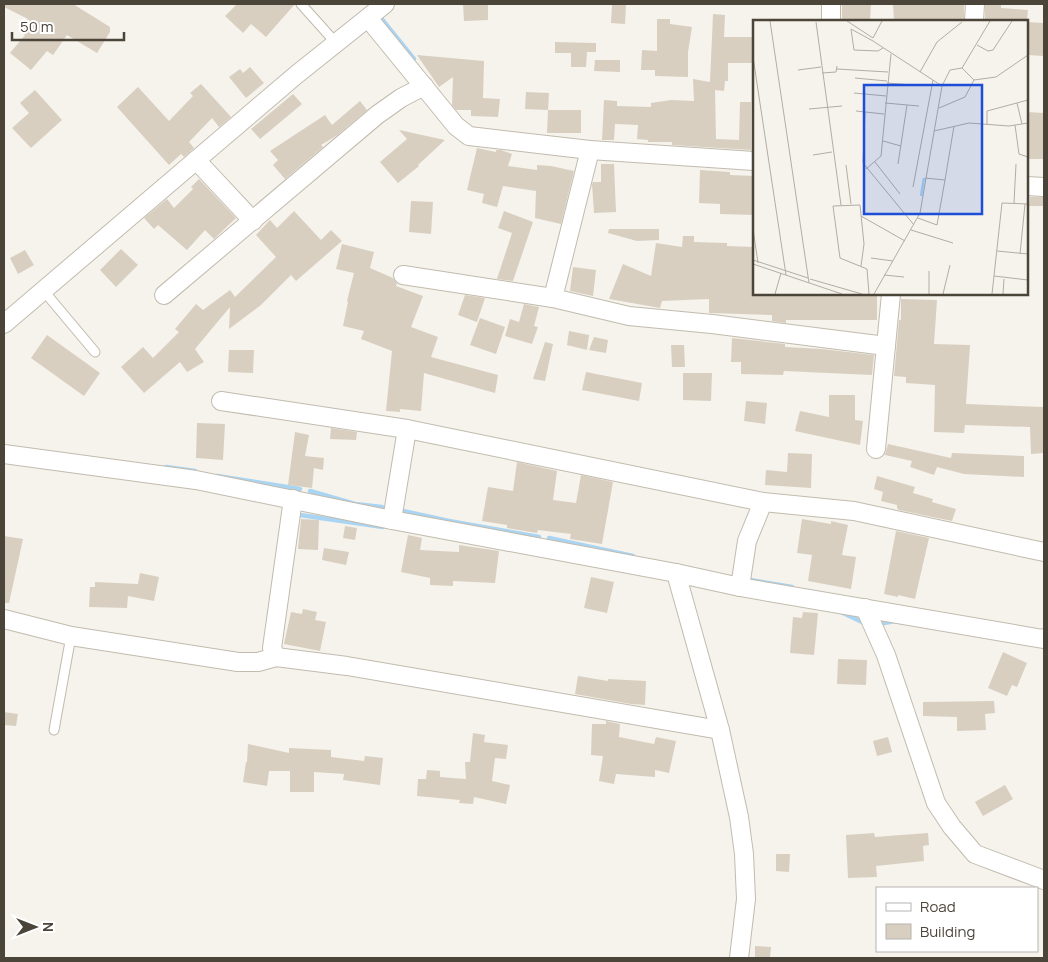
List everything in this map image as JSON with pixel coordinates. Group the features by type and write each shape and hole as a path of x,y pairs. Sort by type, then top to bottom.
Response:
{"street":[{"path":"4,324 196,160 385,4"},
{"path":"831,20 832,4"},
{"path":"974,20 975,4"},
{"path":"368,18 456,126 469,136 590,150 753,161"},
{"path":"164,295 254,221 377,115 401,98 424,86"},
{"path":"552,298 590,150"},
{"path":"196,160 254,221"},
{"path":"1028,186 1044,187"},
{"path":"403,276 552,298 629,316 712,324 886,346"},
{"path":"876,448 891,295"},
{"path":"221,401 408,430 763,502 854,511 1044,552"},
{"path":"392,520 408,430"},
{"path":"4,454 196,480 740,587 1044,639"},
{"path":"276,657 272,648 293,499"},
{"path":"740,587 747,541 763,502"},
{"path":"676,573 720,730 739,817 744,854 746,899 740,958"},
{"path":"865,608 886,655 936,803 952,827 975,854 1044,880"},
{"path":"4,619 71,636 156,650 238,662 258,662 276,657 347,666 720,730"}],"lane":[{"path":"301,4 336,43"},
{"path":"43,290 95,352"},
{"path":"54,730 71,636"}],"building":[{"path":"4,4 73,4 110,27 110,32 97,53 67,35 53,55 47,51 31,70 10,53 25,35 20,31 28,19 4,7"},
{"path":"237,4 295,4 266,37 251,24 243,33 225,16"},
{"path":"463,4 488,4 488,20 464,21"},
{"path":"842,4 871,4 870,20 842,20"},
{"path":"893,4 964,4 964,20 894,20"},
{"path":"985,4 1001,4 1001,8 1028,10 1027,20 985,20"},
{"path":"612,5 626,5 625,24 611,23"},
{"path":"713,14 725,15 724,37 753,37 753,63 728,63 728,81 725,81 724,91 715,90 716,139 739,140 740,102 751,102 751,150 672,145 672,142 648,142 648,140 637,139 638,125 615,124 614,140 602,140 604,100 617,101 617,106 651,107 651,103 671,100 694,101 693,79 710,82"},
{"path":"657,19 670,19 670,24 692,27 688,52 688,77 655,76 655,70 641,70 642,50 657,51"},
{"path":"1028,22 1044,23 1044,56 1028,55"},
{"path":"555,42 596,43 596,52 587,52 586,67 571,67 571,53 555,53"},
{"path":"417,55 484,61 483,98 500,99 498,117 471,116 471,110 456,110 452,105 453,77 439,87"},
{"path":"595,60 620,60 620,72 594,71"},
{"path":"250,67 264,83 246,98 229,77 240,69 243,73"},
{"path":"201,84 231,117 219,127 212,118 189,142 194,148 184,157 181,154 169,165 117,107 138,87 169,121 193,96 190,93"},
{"path":"35,90 62,120 31,148 12,128 29,113 20,103"},
{"path":"526,92 549,93 548,110 525,109"},
{"path":"293,94 302,104 260,139 251,129"},
{"path":"360,101 367,110 336,136 321,145 323,147 285,179 273,165 278,160 270,151 325,115 332,125"},
{"path":"548,110 581,110 581,133 547,133"},
{"path":"1028,112 1044,113 1044,159 1028,159"},
{"path":"399,130 445,140 419,166 398,183 380,162 407,139"},
{"path":"477,148 496,152 496,150 501,150 512,154 508,166 537,170 537,165 551,166 574,171 561,224 535,218 536,191 503,186 497,207 482,203 484,194 467,190"},
{"path":"601,164 614,164 616,212 594,213 592,184 593,182 601,182"},
{"path":"700,170 730,172 730,175 753,176 753,215 720,214 720,204 699,203"},
{"path":"199,179 236,218 214,239 205,230 187,250 158,225 154,229 144,218 167,199 174,208 193,189 191,187"},
{"path":"1030,197 1044,197 1044,206 1029,206"},
{"path":"411,201 433,202 431,234 409,232"},
{"path":"294,211 321,240 331,230 342,241 296,281 291,275 261,305 229,329 230,307 195,349 204,362 187,372 180,362 144,393 121,367 143,347 153,358 179,332 175,329 196,304 203,310 230,290 235,297 276,257 256,235 270,220 277,228"},
{"path":"504,211 533,222 513,281 497,279 512,233 498,228"},
{"path":"609,229 659,229 659,240 637,241 608,233"},
{"path":"683,236 694,236 694,242 727,243 727,246 753,247 753,295 877,295 877,320 786,320 786,323 772,321 772,315 709,313 709,299 662,301 660,308 609,299 623,264 651,276 656,243 682,247"},
{"path":"342,244 374,252 370,268 393,278 397,284 396,286 423,296 411,327 438,337 431,357 498,375 495,393 424,373 421,411 400,409 400,412 386,411 392,351 361,339 364,331 343,326 354,273 336,269"},
{"path":"121,249 138,265 116,287 100,270"},
{"path":"25,250 34,265 18,274 10,258"},
{"path":"573,267 596,270 593,296 570,291"},
{"path":"465,295 485,298 477,322 458,315"},
{"path":"901,299 937,300 934,344 970,345 966,404 1044,407 1044,453 1031,454 1030,427 965,425 964,433 934,432 935,385 906,383 906,377 894,376 899,320 901,320"},
{"path":"524,304 539,307 534,326 538,327 532,344 505,336 510,319 519,322"},
{"path":"480,318 505,327 496,354 470,345"},
{"path":"569,331 589,335 587,350 567,345"},
{"path":"47,335 100,373 84,396 31,358"},
{"path":"594,337 608,340 606,353 589,350"},
{"path":"732,338 785,344 785,347 874,355 872,375 784,371 783,375 741,374 741,362 731,362"},
{"path":"545,342 553,344 545,381 533,379"},
{"path":"671,345 684,345 685,367 672,367"},
{"path":"229,350 254,350 253,373 228,372"},
{"path":"586,372 642,383 639,401 582,390"},
{"path":"683,373 712,373 711,401 683,400"},
{"path":"829,395 855,395 855,420 863,421 860,445 795,431 800,411 829,417"},
{"path":"746,401 767,403 765,424 744,421"},
{"path":"197,423 225,424 223,460 196,458"},
{"path":"331,428 357,432 356,440 330,439"},
{"path":"295,432 309,435 305,456 324,458 323,470 314,468 312,488 288,485"},
{"path":"888,444 951,458 952,453 1024,456 1024,477 964,474 937,467 934,475 910,467 912,461 885,455"},
{"path":"788,453 812,454 811,488 765,485 766,470 787,472"},
{"path":"517,462 557,471 553,500 576,503 581,475 613,482 602,544 570,539 571,534 538,530 537,533 507,528 507,525 482,521 488,487 513,491"},
{"path":"877,476 915,487 913,493 933,499 932,502 956,509 952,521 899,510 897,505 881,501 883,492 874,489"},
{"path":"301,519 319,520 318,550 298,549"},
{"path":"802,519 831,524 831,521 848,525 842,555 856,557 851,589 808,581 812,555 797,553"},
{"path":"345,526 357,528 355,540 343,538"},
{"path":"896,531 929,538 915,599 884,594"},
{"path":"408,535 422,538 420,550 459,552 459,545 499,551 495,583 453,581 453,586 430,585 430,578 401,572"},
{"path":"4,536 23,539 9,603 4,603"},
{"path":"324,548 349,552 346,565 322,560"},
{"path":"140,573 159,577 154,601 128,596 127,608 89,607 90,587 95,587 95,582 138,584"},
{"path":"591,577 614,582 607,613 584,608"},
{"path":"303,609 317,612 315,620 326,622 320,651 284,644 291,612 302,614"},
{"path":"803,612 818,613 814,655 790,653 793,617 802,618"},
{"path":"1003,652 1027,663 1017,687 1012,685 1007,696 988,688"},
{"path":"838,659 867,660 866,685 837,684"},
{"path":"578,676 608,681 608,679 646,681 645,705 575,694"},
{"path":"994,701 995,713 985,714 986,730 957,731 957,717 923,716 923,702"},
{"path":"4,712 18,714 16,726 4,725"},
{"path":"606,721 620,724 619,737 654,744 656,737 676,741 669,773 655,770 655,777 616,774 614,784 599,781 603,756 591,755 592,724 606,724"},
{"path":"473,733 485,735 484,742 508,745 506,759 495,758 492,781 510,785 506,804 474,797 473,804 459,803 460,800 417,796 418,779 426,779 427,770 440,771 440,777 466,779 465,762 470,762"},
{"path":"888,737 892,752 877,756 873,741"},
{"path":"248,744 289,753 289,748 331,750 331,757 364,761 365,756 383,758 380,785 343,780 344,774 314,772 314,792 290,792 290,771 269,771 267,786 243,782"},
{"path":"1005,785 1013,799 983,816 975,802"},
{"path":"874,833 875,837 928,833 929,845 923,846 924,861 876,866 877,877 848,878 846,835"},
{"path":"776,854 790,854 789,872 776,871"},
{"path":"755,946 771,947 770,958 755,957"}],"waterway":[{"path":"380,17 414,59"},
{"path":"166,467 195,471"},
{"path":"217,476 300,489"},
{"path":"310,491 355,504 382,507"},
{"path":"403,511 539,537"},
{"path":"300,515 383,527"},
{"path":"549,538 633,556"},
{"path":"750,580 792,587"},
{"path":"841,612 862,622"},
{"path":"884,623 895,621"}]}
